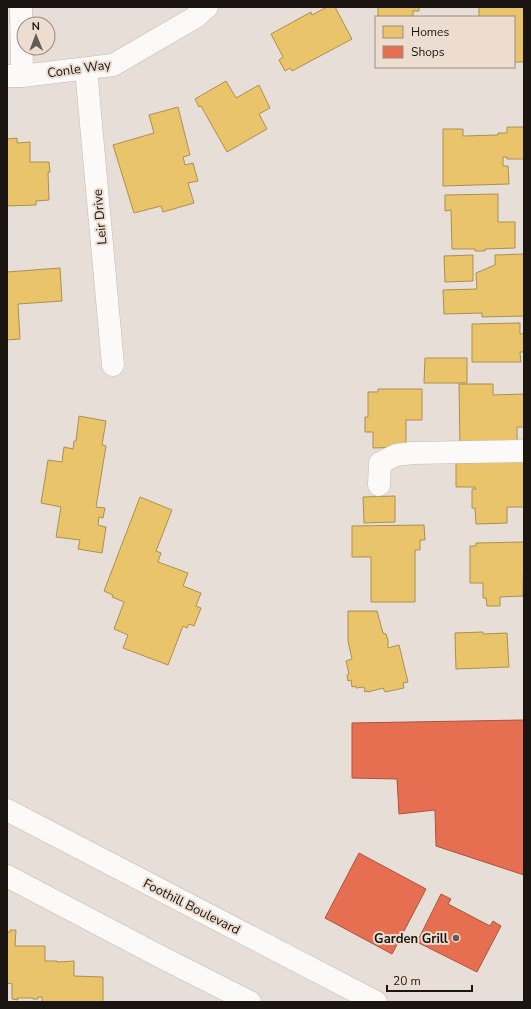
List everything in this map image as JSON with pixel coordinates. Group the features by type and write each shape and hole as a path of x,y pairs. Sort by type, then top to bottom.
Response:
{"main road":[{"path":"14,76 21,7"},
{"name":"Conle Way","path":"14,76 113,66 194,18 207,7"},
{"name":"Leir Drive","path":"86,69 113,365"},
{"path":"379,485 380,463 396,455 413,453 524,451"},
{"name":"Foothill Boulevard","path":"7,810 376,1002"},
{"path":"7,876 160,957 250,1002"}],"building: Homes":[{"path":"327,7 335,7 352,39 292,71 290,68 285,71 279,60 283,57 271,34 311,12 312,15"},
{"path":"378,7 419,7 419,11 413,11 413,16 378,16"},
{"path":"479,7 524,7 524,62 515,62 515,16 479,16"},
{"path":"226,81 236,98 259,85 270,108 259,114 267,129 227,152 201,106 199,107 195,99"},
{"path":"178,107 190,155 183,157 185,165 193,163 198,181 188,183 194,203 163,212 161,206 134,213 113,145 154,133 149,115"},
{"path":"507,127 524,127 524,159 507,159 507,157 503,157 503,166 508,166 509,184 443,186 443,129 463,129 463,136 498,135 498,133 507,133"},
{"path":"17,138 17,143 30,142 30,162 49,162 49,200 36,201 36,205 7,206 7,139"},
{"path":"498,194 498,222 515,222 515,248 485,249 485,251 475,251 475,249 452,249 451,210 445,211 445,195"},
{"path":"524,254 524,316 482,317 482,313 444,314 443,290 477,289 476,273 495,265 495,255"},
{"path":"473,255 473,281 445,282 444,256"},
{"path":"60,268 62,301 18,304 20,339 7,340 7,272"},
{"path":"520,323 520,334 524,334 524,352 520,352 521,362 472,362 472,324"},
{"path":"425,358 467,358 467,383 424,383"},
{"path":"459,384 493,384 493,395 524,394 524,427 517,427 517,441 460,446"},
{"path":"378,389 422,389 422,420 406,420 406,447 373,448 373,432 365,432 365,417 368,417 368,392 378,392"},
{"path":"79,416 106,421 102,445 106,446 96,507 105,508 103,518 99,517 98,525 106,527 102,553 78,549 80,540 56,537 61,507 41,503 48,460 62,462 64,447 73,449 74,441 76,441"},
{"path":"524,461 524,507 507,507 507,523 476,524 475,508 472,508 472,489 476,489 475,487 456,487 456,463"},
{"path":"395,496 395,522 364,523 363,497"},
{"path":"140,497 172,510 156,551 161,553 158,562 188,573 183,586 201,593 196,606 201,608 194,626 189,624 187,628 183,626 168,665 123,648 128,635 114,629 124,602 112,597 113,595 104,591"},
{"path":"424,525 425,540 420,540 420,550 415,550 415,602 371,602 371,557 352,557 352,526"},
{"path":"524,542 523,596 500,597 500,606 487,606 486,598 483,598 483,583 470,583 470,546 476,546 476,543"},
{"path":"348,611 377,611 383,633 386,634 388,640 388,648 399,645 408,682 403,683 404,688 385,692 383,688 365,692 364,687 352,687 351,680 348,681 347,675 349,674 346,661 352,659 348,641"},
{"path":"483,632 483,634 507,633 509,667 456,669 455,633"},
{"path":"10,930 16,930 15,946 45,946 45,961 74,961 74,976 103,977 103,1002 42,1002 42,997 38,997 38,999 12,999 12,984 7,983 7,932 10,932"}],"building: Shops":[{"path":"524,720 524,875 436,846 435,810 399,814 397,779 352,778 352,723"},
{"path":"359,853 426,889 392,954 325,918"},
{"path":"441,894 451,899 448,904 490,926 493,921 501,926 477,972 417,942"}],"place":[{"name":"Garden Grill","path":"456,938"}]}
